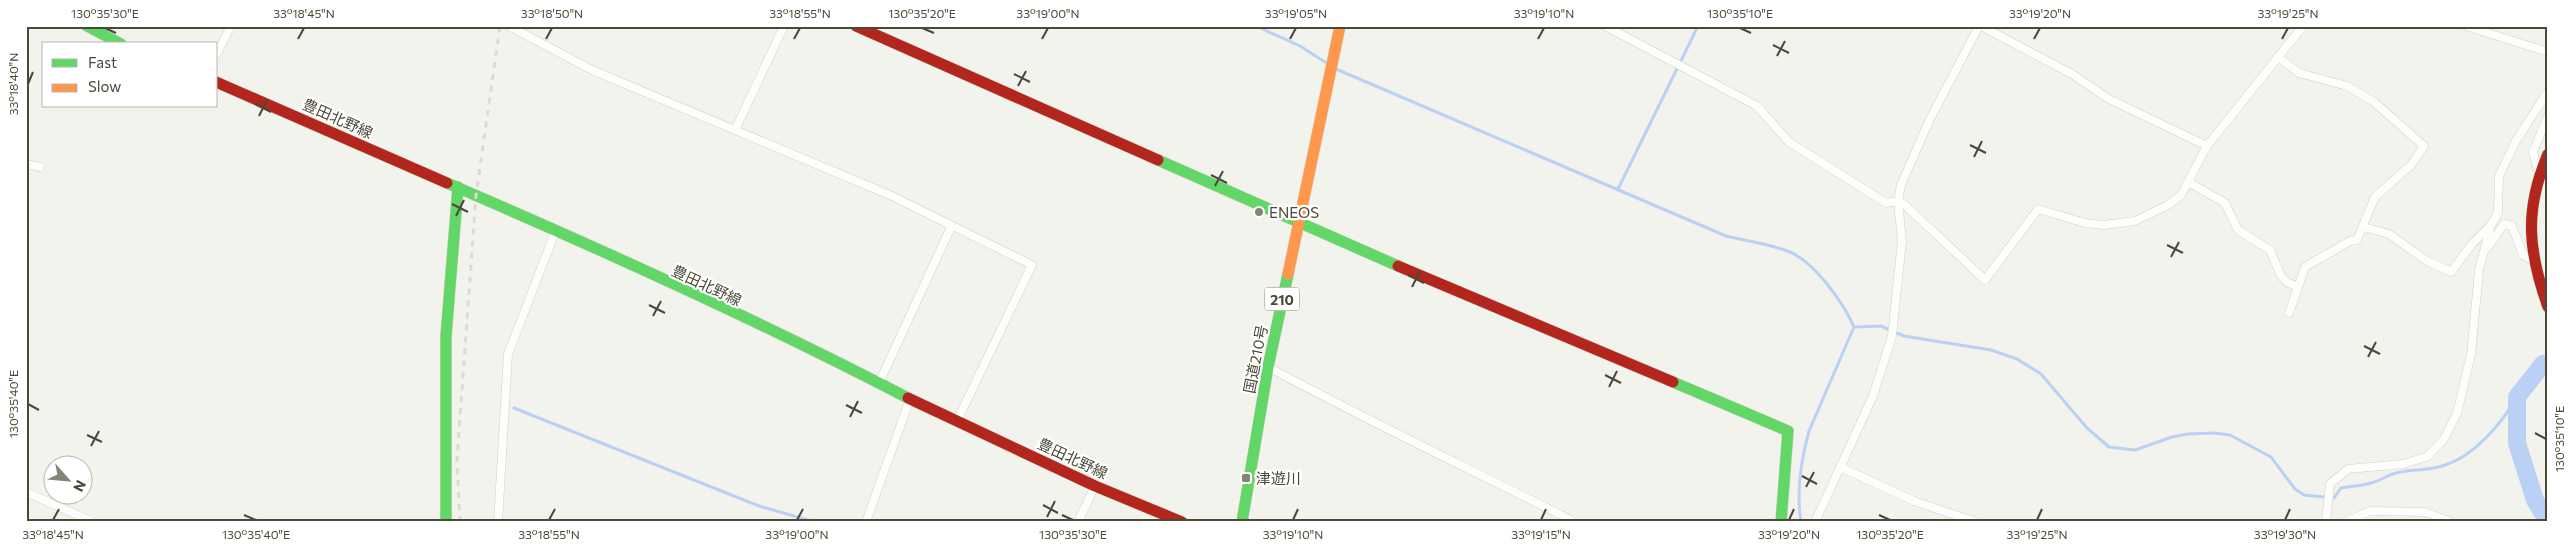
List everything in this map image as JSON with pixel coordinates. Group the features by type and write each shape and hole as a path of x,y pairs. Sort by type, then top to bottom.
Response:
{"main road":[{"path":"856,26 1298,223 1788,431 1781,522"},
{"name":"国道210号","path":"1242,522 1268,367 1340,26"},
{"path":"93,28 118,42"},
{"name":"豊田北野線","path":"218,83 556,230 1095,486 1182,522"},
{"path":"2548,154 2539,173 2530,221 2532,260 2548,306"},
{"path":"446,522 446,336 458,187"}],"street":[{"path":"218,51 231,26"},
{"path":"509,26 592,70 736,128 892,196 951,227 1032,265 957,421"},
{"path":"736,128 784,26"},
{"path":"1605,26 1757,106 1789,142 1886,203 1898,201"},
{"path":"1815,522 1873,396 1892,336 1902,241 1898,201 1900,185 1909,162 1980,26 2072,74 2109,99 2207,146"},
{"path":"1898,201 1985,280 2038,209 2085,223 2103,225 2135,222 2168,205 2181,195 2190,183 2207,146 2303,26"},
{"path":"2466,26 2548,52"},
{"path":"2278,57 2299,73 2347,86 2374,102 2424,146 2411,165 2375,198 2357,240 2350,241 2305,267 2289,313"},
{"path":"2364,226 2389,234 2427,261 2451,272 2472,244 2491,225 2498,213 2499,176 2516,141 2548,91"},
{"path":"2539,173 2533,152 2548,116"},
{"path":"26,164 40,167"},
{"path":"2190,183 2225,202 2238,230 2270,250 2281,276 2288,282 2298,286"},
{"path":"2484,253 2504,224 2512,226 2523,255 2532,260"},
{"path":"2326,522 2330,484 2348,469 2404,464 2428,456 2444,439 2456,412 2471,355 2480,270 2491,225"},
{"path":"880,383 951,227"},
{"path":"498,522 508,354 556,230"},
{"path":"1268,367 1358,416 1524,496 1571,520 1570,522"},
{"path":"866,522 910,399"},
{"path":"1840,467 1914,501 1976,522"},
{"path":"1078,522 1095,486"},
{"path":"26,492 93,522"},
{"path":"2346,522 2370,511 2425,512 2451,522"}],"waterway":[{"path":"1256,26 1300,46 1328,64"},
{"path":"1618,189 1698,26"},
{"path":"1336,69 1726,236 1783,249 1799,257 1809,265 1836,295 1854,327 1809,431 1800,476 1801,522"},
{"path":"1854,327 1881,326 1904,336 1991,350 2017,359 2041,374 2087,428 2109,447 2135,450 2172,437 2188,434 2214,433 2230,435 2271,457 2295,489 2304,495 2334,498 2341,488 2367,484 2396,473 2436,468 2454,462 2486,438 2517,397"},
{"path":"2543,364 2517,397 2517,443 2535,500 2548,522"},
{"path":"514,408 759,506 815,522"}],"railway":[{"path":"460,522 457,460 476,195 500,26"}],"traffic: fast":[{"path":"87,26 117,42"},
{"path":"1158,160 1398,266"},
{"path":"447,183 680,286 908,398"},
{"path":"446,522 446,336 458,187"},
{"path":"1242,522 1268,367 1288,274"},
{"path":"1673,382 1788,431 1781,522"}],"traffic: slow":[{"path":"1288,274 1340,26"}],"traffic: jam":[{"path":"856,26 1158,160"},
{"path":"218,83 447,183"},
{"path":"2548,154 2540,174 2532,212 2533,249 2536,267 2548,307"},
{"path":"1398,266 1673,382"},
{"path":"908,398 1095,486 1182,522"}],"place":[{"name":"ENEOS","path":"1259,212"},
{"name":"津遊川","path":"1246,478"}]}
